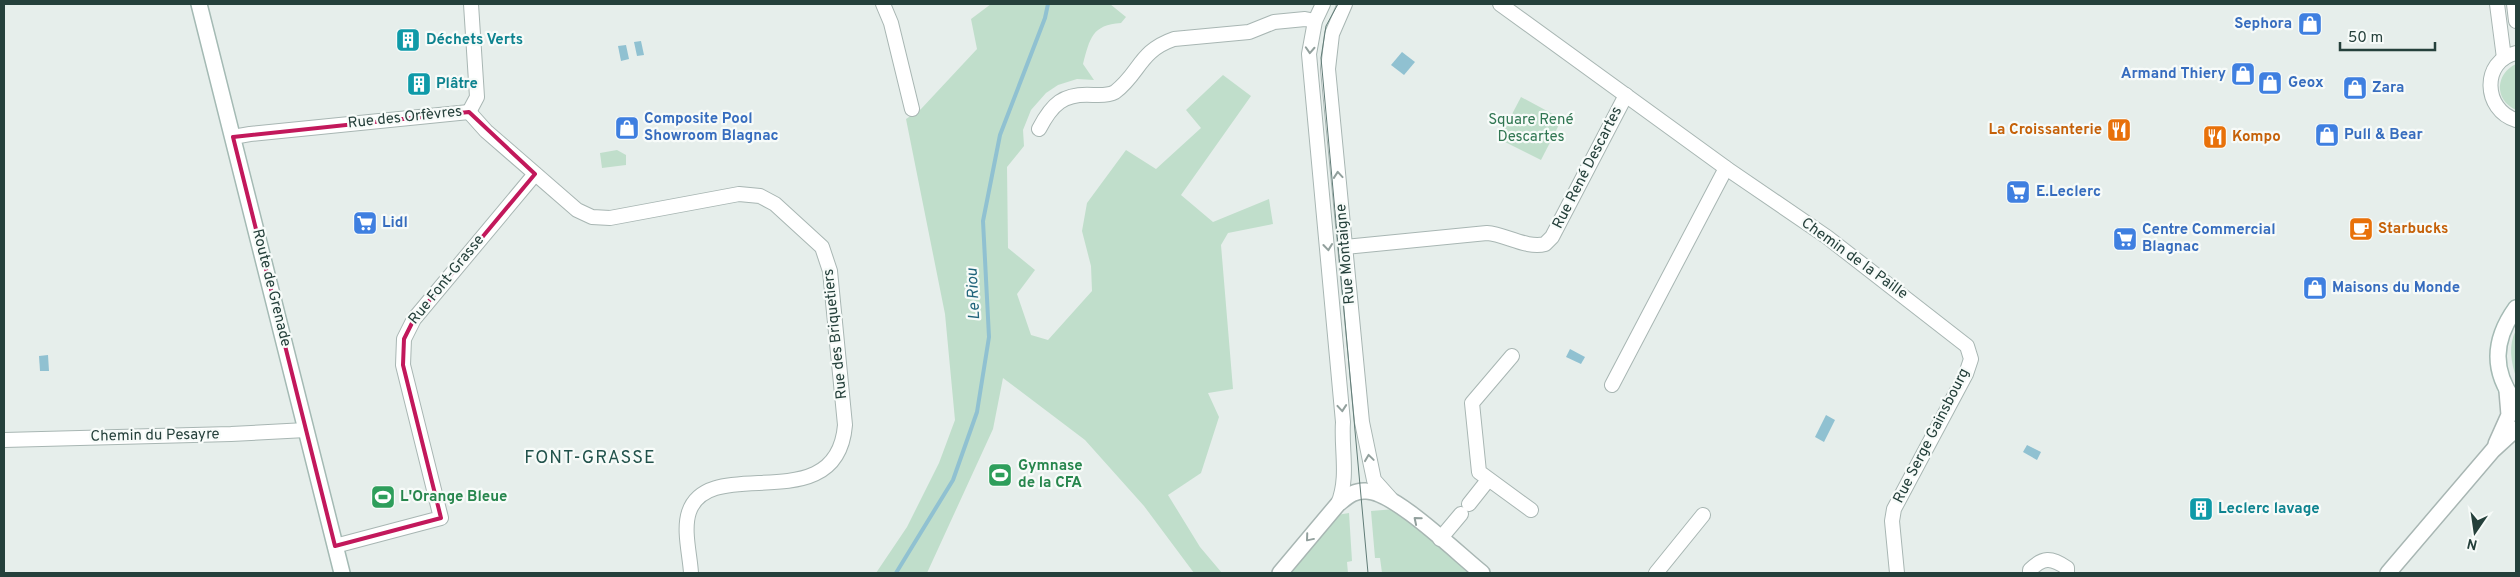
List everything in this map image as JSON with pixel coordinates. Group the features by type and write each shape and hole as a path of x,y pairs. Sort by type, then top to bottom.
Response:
{"main road":[{"name":"Route de Grenade","path":"199,4 342,573"},
{"path":"2493,450 2508,414 2512,397 2499,370 2498,347 2504,325 2516,308"},
{"path":"2388,573 2493,450 2516,429"},
{"path":"1280,573 1338,504 1350,494 1362,491 1374,492 1392,499 1482,573"}],"street":[{"name":"Rue des Orfèvres","path":"233,137 469,112 477,96 471,4"},
{"path":"883,4 891,23 912,109"},
{"name":"Rue Montaigne","path":"1323,4 1315,21 1310,42 1309,64 1343,422 1341,443 1345,481 1338,504"},
{"name":"Rue Montaigne","path":"1345,4 1336,21 1328,59 1359,395 1370,467 1374,480 1392,499"},
{"name":"Chemin de la Paille","path":"1500,4 1726,168 1827,238 1942,324 1967,346 1971,359"},
{"path":"2497,4 2510,55 2491,76 2490,92 2500,112 2516,120"},
{"path":"2514,4 2516,21"},
{"path":"1039,128 1047,113 1060,100 1079,95 1104,95 1115,92 1145,56 1162,43 1174,39 1249,32 1274,22 1305,19 1315,21"},
{"name":"Rue René Descartes","path":"1345,247 1487,233 1500,234 1533,244 1545,244 1552,237 1626,95"},
{"name":"Rue des Briquetiers","path":"469,112 486,131 577,210 592,217 610,218 739,194 760,196 775,204 816,239 828,259 845,425 841,448 827,467 816,474 800,479 720,487 702,495 689,513 687,531 692,573"},
{"path":"1612,385 1726,168"},
{"name":"Rue Font-Grasse","path":"335,546 441,518 403,364 404,338 414,319 535,174"},
{"path":"1512,356 1472,403 1479,472 1532,510"},
{"name":"Rue Serge Gainsbourg","path":"1897,573 1892,521 1894,509 1966,374 1971,359"},
{"name":"Chemin du Pesayre","path":"4,440 231,434 306,430"},
{"path":"1440,539 1488,480"},
{"path":"1656,573 1702,515"},
{"path":"2030,573 2030,570 2039,561 2056,560 2067,568 2067,573"}],"highlighted area":[{"path":"469,112 535,174 414,319 404,339 403,365 441,518 335,546 233,137"}],"green space":[{"path":"991,4 1110,4 1126,17 1121,23 1111,24 1098,30 1090,40 1083,64 1094,80 1077,79 1058,85 1046,93 1031,110 1023,130 1024,146 1007,167 1008,248 1035,270 1017,294 1031,335 1048,340 1092,291 1091,266 1082,231 1087,203 1126,150 1156,169 1201,128 1186,110 1223,75 1251,96 1181,195 1213,222 1269,199 1273,224 1228,233 1221,245 1233,389 1208,393 1219,417 1201,473 1168,495 1200,547 1222,573 1194,573 1144,506 1085,440 1003,378 993,429 927,573 876,573 907,527 939,463 955,420 945,314 906,119 921,109 977,49 971,19"},
{"path":"2516,64 2516,110 2504,100 2500,87 2504,74"},
{"name":"Square René Descartes","path":"1521,97 1562,119 1541,160 1499,139"},
{"path":"617,150 626,155 626,165 602,168 600,153"},
{"path":"2516,330 2516,377 2511,354 2513,336"},
{"path":"1395,509 1473,573 1382,573 1380,558 1375,558 1371,511"},
{"path":"1349,513 1352,561 1347,562 1348,573 1288,573 1337,515"}],"water":[{"path":"641,41 644,55 637,56 634,42"},
{"path":"626,45 629,59 621,61 618,46"},
{"path":"1402,52 1415,62 1404,75 1391,65"},
{"path":"1570,349 1585,357 1581,364 1566,357"},
{"path":"48,355 49,371 40,371 39,356"},
{"path":"1826,415 1835,420 1824,442 1815,437"},
{"path":"2027,445 2041,452 2037,460 2023,452"}],"waterway":[{"name":"Le Riou","path":"896,573 953,480 977,412 989,337 983,221 1000,135 1045,18 1048,4"}],"tram line":[{"path":"1338,4 1326,26 1321,58 1368,573"}],"place":[{"name":"Sephora","path":"2310,24"},
{"name":"Déchets Verts","path":"408,40"},
{"name":"Armand Thiery","path":"2243,74"},
{"name":"Geox","path":"2270,83"},
{"name":"Plâtre","path":"419,84"},
{"name":"Zara","path":"2355,88"},
{"name":"Composite Pool Showroom Blagnac","path":"627,128"},
{"name":"La Croissanterie","path":"2119,130"},
{"name":"Pull & Bear","path":"2327,135"},
{"name":"Kompo","path":"2215,137"},
{"name":"E.Leclerc","path":"2018,192"},
{"name":"Lidl","path":"365,223"},
{"name":"Starbucks","path":"2361,229"},
{"name":"Centre Commercial Blagnac","path":"2125,239"},
{"name":"Maisons du Monde","path":"2315,288"},
{"name":"Gymnase de la CFA","path":"1000,475"},
{"name":"L'Orange Bleue","path":"383,497"},
{"name":"Leclerc lavage","path":"2201,509"}],"district":[{"name":"FONT-GRASSE","path":"590,458"}]}
